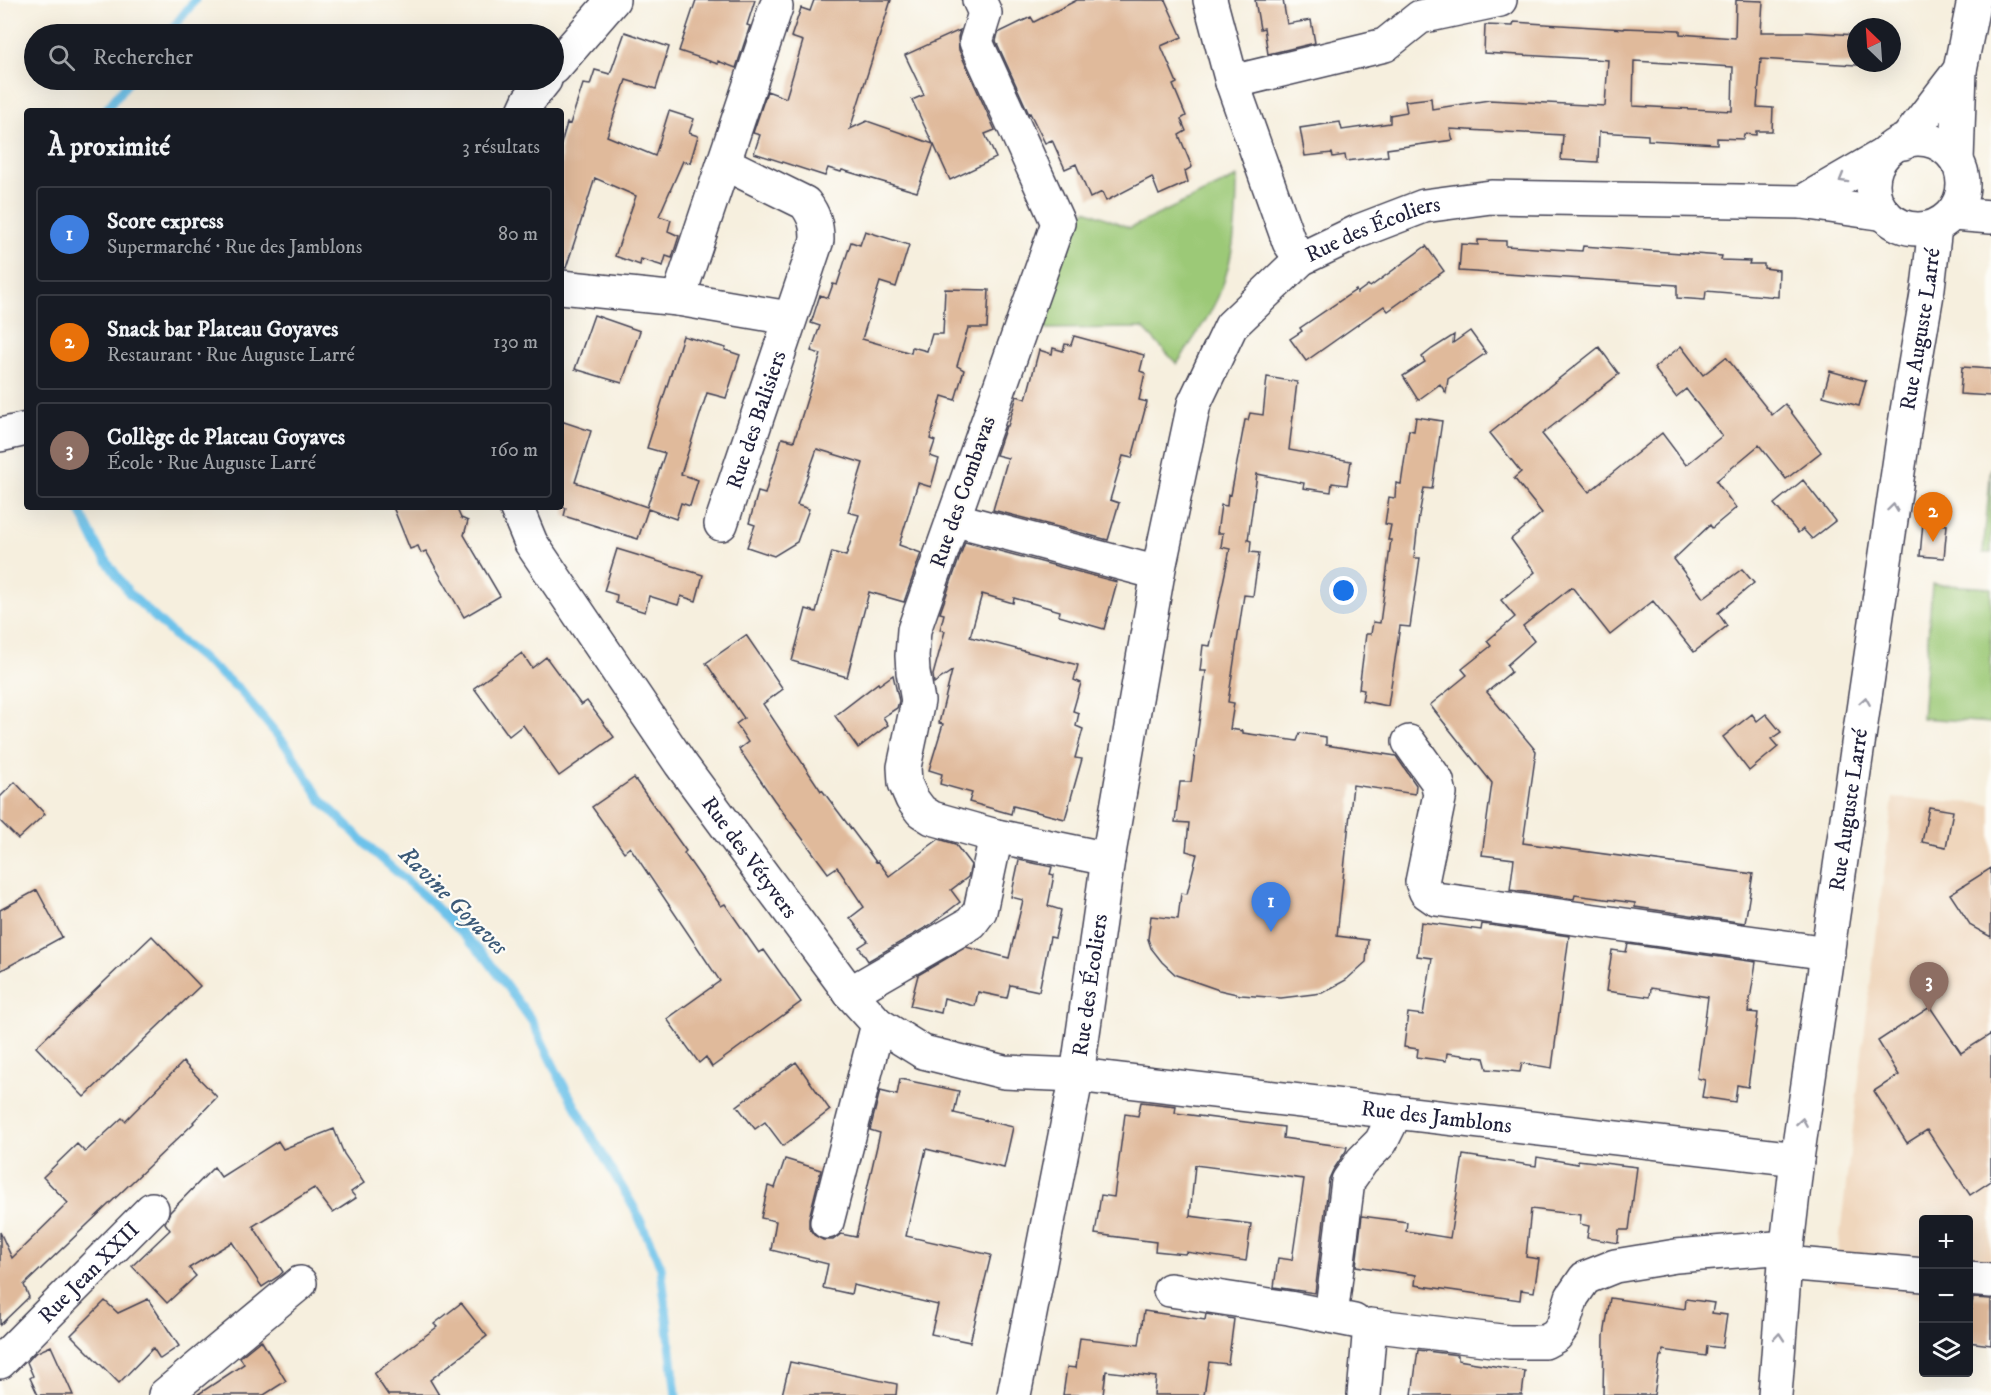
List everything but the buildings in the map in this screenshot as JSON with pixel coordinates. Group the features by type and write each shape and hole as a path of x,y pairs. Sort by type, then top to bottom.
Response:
{"street":[{"path":"564,56 613,0"},
{"name":"Rue des Combavas","path":"979,0 985,13 976,42 1058,223 914,630 912,656 918,701 904,767 905,783 916,805 932,819 996,836 1108,859"},
{"path":"1210,0 1232,82 1289,242 1301,259"},
{"path":"1232,82 1385,45 1420,17 1500,0"},
{"path":"1944,220 1961,202 1960,70 1974,0"},
{"path":"678,299 776,7"},
{"path":"1960,70 1874,171 1873,189 1878,205 1889,219 1902,227 1919,230 1944,220 1991,217"},
{"path":"525,108 537,90"},
{"path":"1803,202 1894,149 1925,139 1940,144 1953,154 1960,170 1991,197"},
{"name":"Rue des Balisiers","path":"722,524 789,318 817,240 817,226 813,214 805,203 724,163"},
{"name":"Rue des Écoliers","path":"1014,1395 1077,1076 1108,859 1158,573 1194,404 1231,326 1301,259 1359,231 1424,206 1491,197 1803,202 1885,214"},
{"name":"Rue Auguste Larré","path":"1775,1395 1786,1255 1797,1159 1907,411 1928,288 1944,220"},
{"path":"564,287 678,299 789,318"},
{"path":"0,435 24,430"},
{"name":"Rue des Vétyvers","path":"517,510 531,543 680,763 850,993 878,1024 923,1052 1005,1072 1077,1076"},
{"path":"953,519 1158,573"},
{"path":"1409,742 1437,781 1440,794 1422,882 1426,892 1436,899 1828,952"},
{"path":"850,993 971,922 980,911 985,896 996,836"},
{"path":"826,1222 878,1024"},
{"name":"Rue des Jamblons","path":"1077,1076 1797,1159"},
{"path":"1331,1316 1348,1181 1362,1161 1381,1142 1396,1112"},
{"name":"Rue Jean XXII","path":"0,1362 152,1209"},
{"path":"1170,1290 1331,1316 1370,1325 1509,1342 1545,1342 1556,1336 1563,1326 1572,1296 1585,1278 1615,1266 1676,1256 1786,1255 1919,1274"},
{"path":"1973,1279 1991,1281"},
{"path":"165,1395 300,1283"},
{"path":"1364,1395 1370,1325"}],"shaded area":[{"path":"1893,798 1991,804 1991,1308 1973,1306 1973,1215 1919,1215 1919,1297 1834,1284"}],"green space":[{"path":"1237,177 1235,230 1224,281 1210,313 1177,364 1143,328 1037,329 1068,223 1086,210 1130,228"},
{"path":"1991,468 1991,553 1983,553"},
{"path":"1932,584 1991,588 1991,723 1922,718"}],"waterway":[{"name":"Ravine Goyaves","path":"176,24 195,0"},
{"name":"Ravine Goyaves","path":"107,108 122,90"},
{"name":"Ravine Goyaves","path":"79,510 99,550 129,593 178,639 239,689 289,749 322,801 373,851 433,904 487,959 532,1021 559,1077 636,1211 661,1267 676,1395"}],"place":[{"name":"Snack bar Plateau Goyaves","path":"1933,542"},
{"name":"Score express","path":"1271,932"},
{"name":"Collège de Plateau Goyaves","path":"1929,1012"}]}
